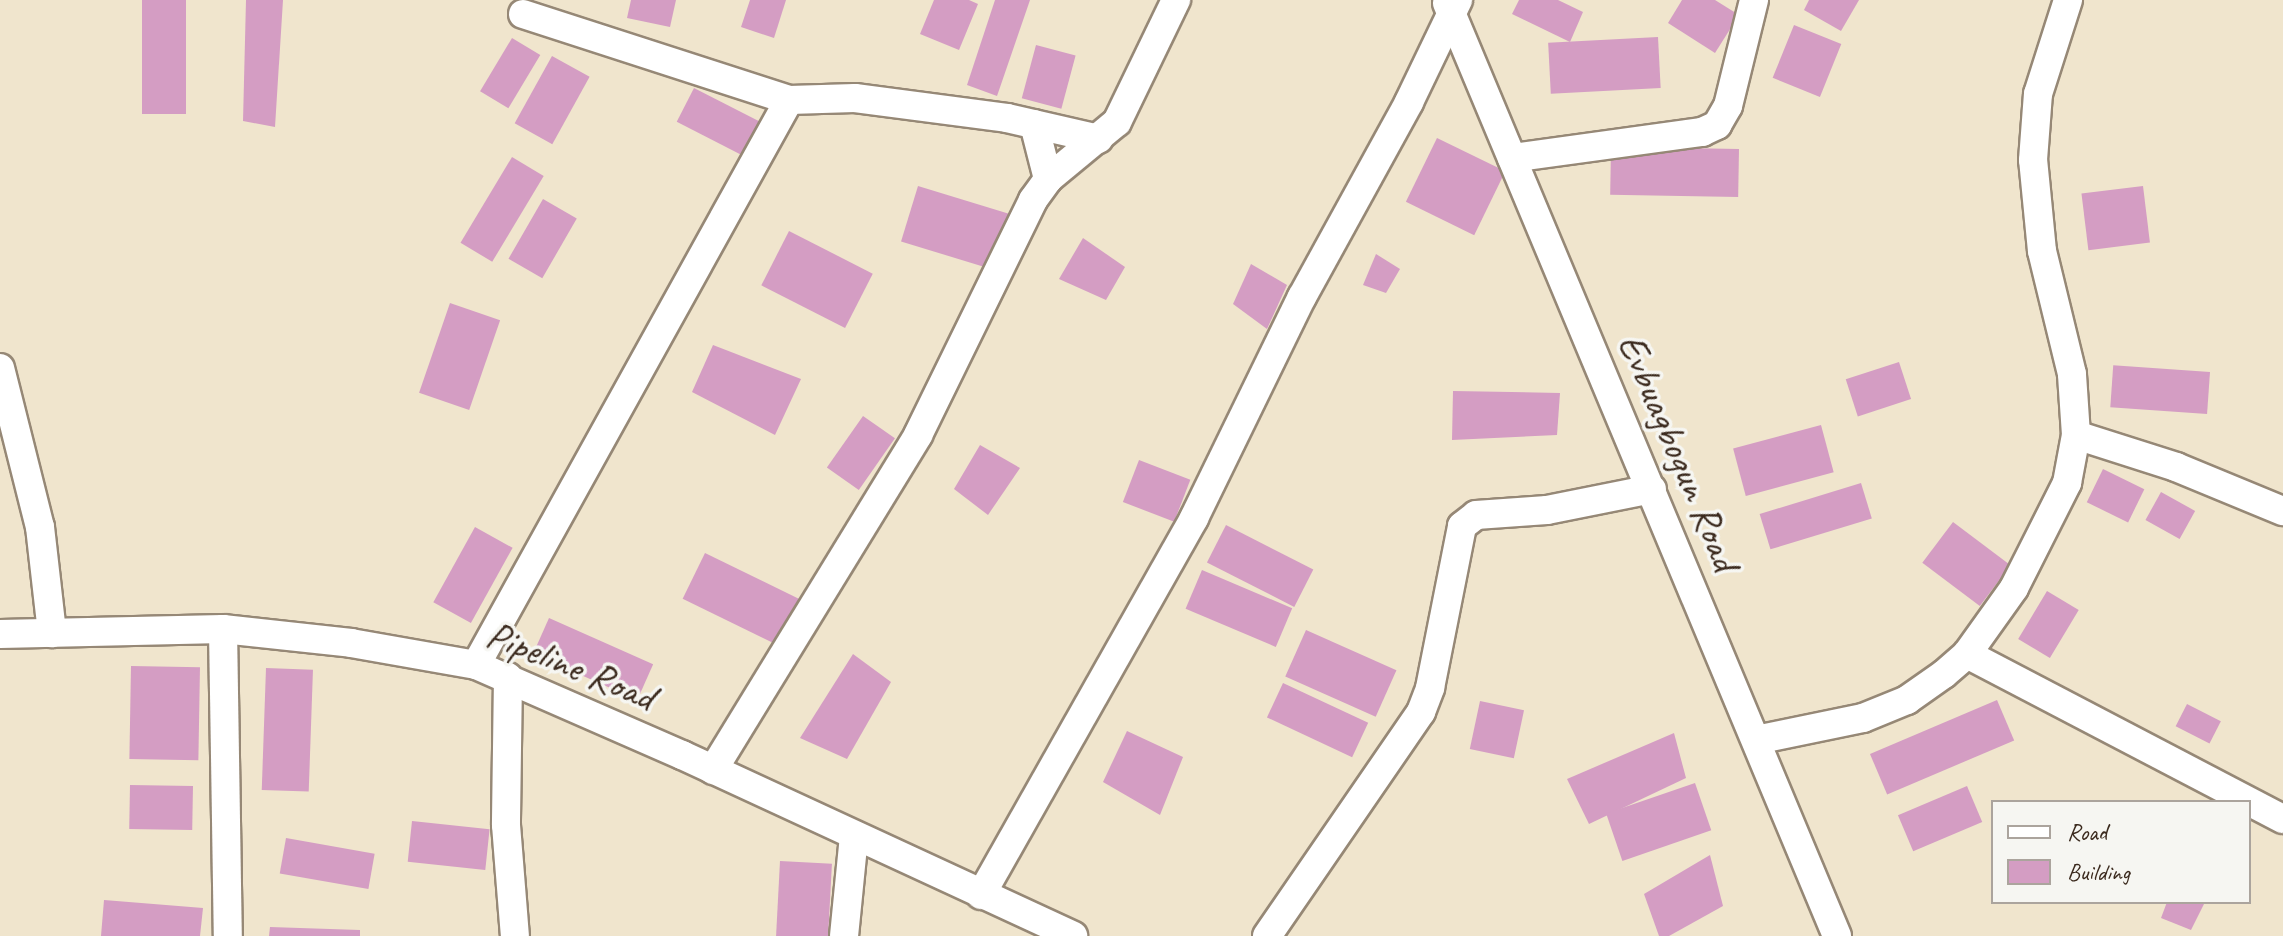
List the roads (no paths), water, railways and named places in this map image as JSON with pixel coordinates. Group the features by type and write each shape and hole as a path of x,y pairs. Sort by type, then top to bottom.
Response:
{"street":[{"path":"713,770 918,435 1011,242 1048,179 1099,139 1124,108 1176,0"},
{"path":"1512,158 1702,132 1717,125 1728,106 1754,0"},
{"path":"1756,740 1863,718 1907,700 1967,654 2014,588 2067,483 2076,435 2072,374 2042,251 2033,160 2038,94 2068,0"},
{"path":"981,895 1194,518 1302,297 1409,102 1452,4"},
{"name":"Evbuagbogun Road","path":"1452,4 1512,158 1837,936"},
{"path":"523,14 789,100 855,98 1034,124 1099,139"},
{"path":"476,665 789,100"},
{"path":"1034,124 1048,179"},
{"path":"0,368 40,527 52,633"},
{"path":"2076,435 2176,467 2283,511"},
{"path":"1267,936 1421,712 1430,688 1462,526 1476,515 1547,510 1652,489"},
{"path":"223,629 228,936"},
{"name":"Pipeline Road","path":"0,634 223,629 351,643 476,665 1073,936"},
{"path":"1967,654 2247,800"},
{"path":"508,677 506,825 515,936"},
{"path":"2251,802 2283,819"},
{"path":"844,936 854,835"}]}
